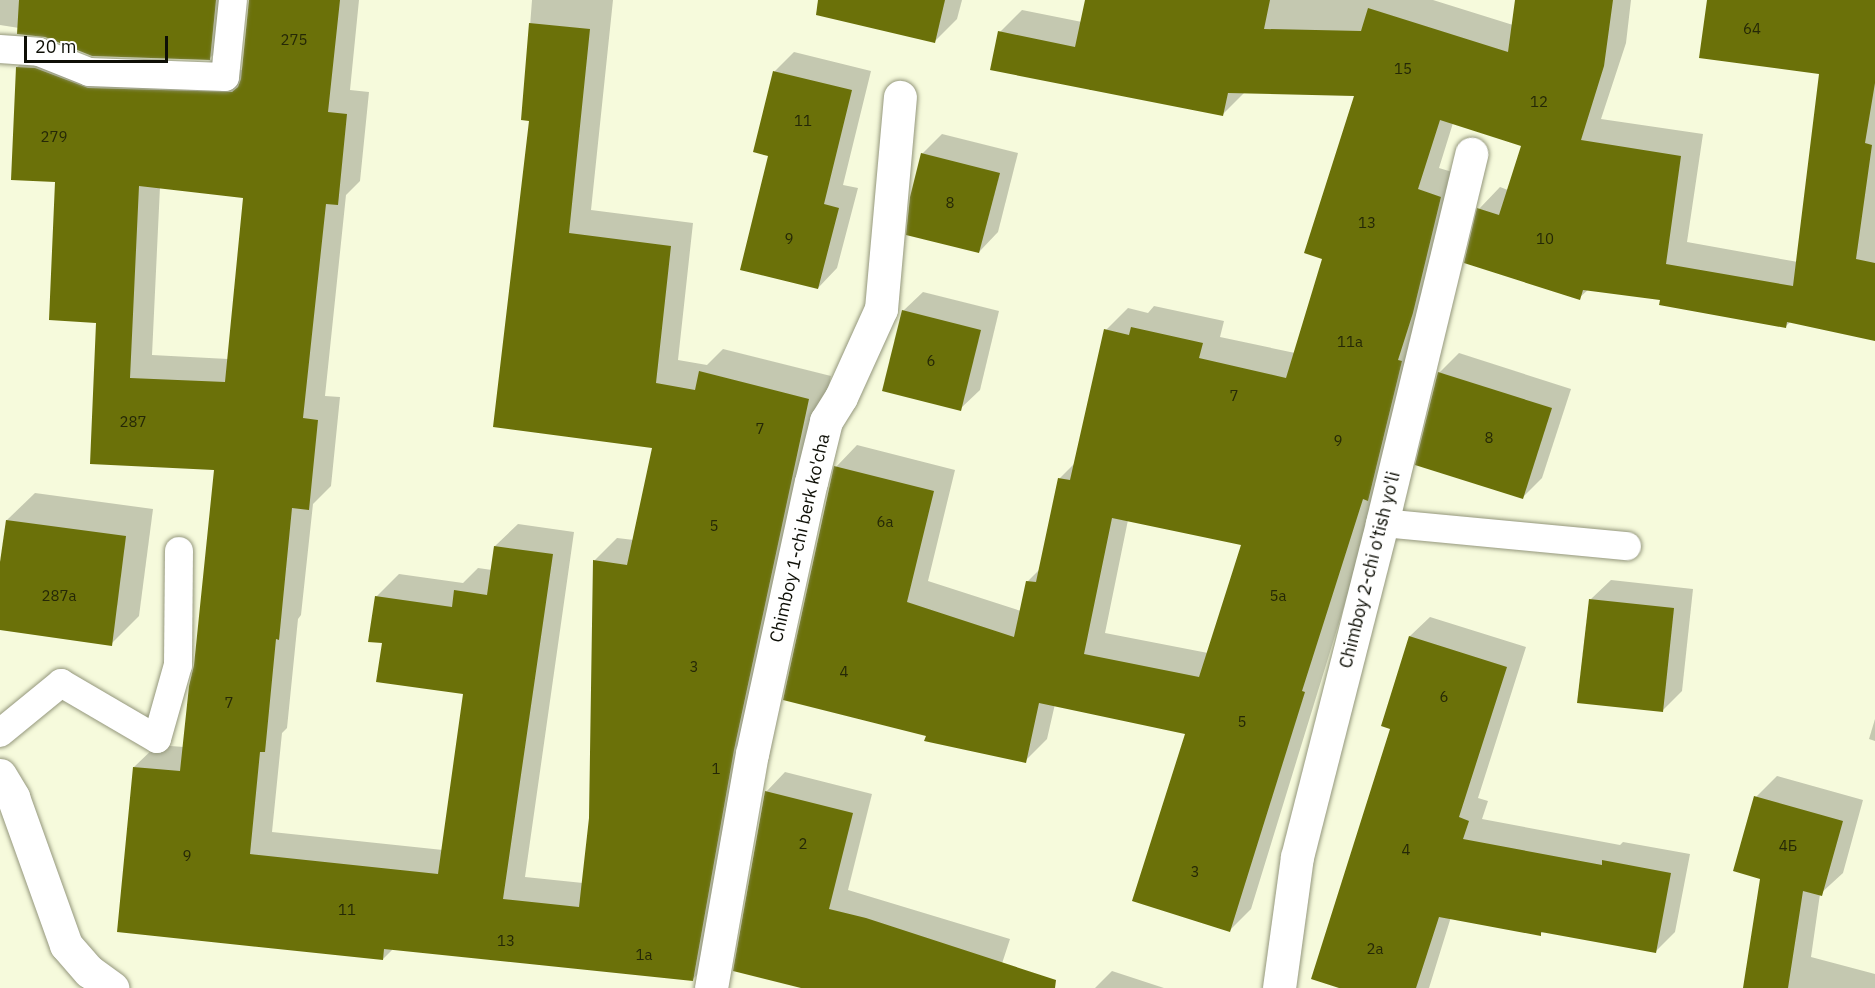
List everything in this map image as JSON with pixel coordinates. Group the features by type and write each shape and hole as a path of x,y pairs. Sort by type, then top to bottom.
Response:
{"street":[{"name":"Chimboy 1-chi berk ko'cha","path":"711,988 752,754 810,482 826,421 841,397 881,309 900,97"},
{"name":"Chimboy 2-chi o'tish yo'li","path":"1279,988 1297,857 1383,523 1471,154"},
{"path":"0,775 13,797 66,945 89,971 112,988"}],"lane":[{"path":"0,49 39,52 89,72 225,77 233,0"},
{"path":"1383,523 1627,546"},
{"path":"0,733 61,683 157,739 178,665 179,551"}],"building":[{"path":"19,0 216,0 210,60 92,56 45,37 17,34"},
{"path":"249,0 340,0 328,112 347,114 338,205 326,204 303,418 318,420 309,510 292,508 279,640 276,639 265,752 260,752 250,854 438,874 463,694 376,682 382,643 368,642 375,596 452,607 454,590 487,595 494,546 553,554 503,899 579,907 589,818 593,560 627,565 652,448 493,427 529,121 521,120 529,23 590,29 569,233 671,246 656,383 695,390 699,371 809,399 734,750 693,981 384,949 383,960 117,932 133,767 180,771 189,686 194,665 214,470 90,464 96,323 49,320 55,182 11,180 16,67 35,68 88,88 232,92 238,87 241,79","holes":["139,186 243,198 225,382 130,378"]},
{"path":"818,0 945,0 935,43 816,15"},
{"path":"1085,0 1270,0 1264,29 1361,31 1368,8 1508,52 1515,0 1613,0 1604,66 1581,140 1681,156 1666,264 1793,286 1819,74 1699,58 1707,0 1875,0 1875,83 1865,143 1872,145 1856,259 1875,263 1875,341 1787,322 1786,328 1659,305 1660,300 1583,290 1580,300 1464,263 1477,208 1499,215 1521,146 1440,120 1418,189 1441,197 1413,313 1398,360 1402,361 1368,501 1363,499 1302,691 1305,692 1230,932 1132,901 1185,734 1039,703 1026,763 924,741 926,736 783,700 834,466 934,491 907,602 1014,637 1026,581 1036,582 1058,478 1070,480 1104,329 1129,335 1131,327 1203,343 1199,358 1286,378 1322,259 1304,253 1354,96 1228,93 1223,116 990,70 998,31 1075,47","holes":["1112,518 1241,545 1199,677 1084,654"]},
{"path":"773,71 852,90 824,204 839,208 818,289 740,270 768,156 753,152"},
{"path":"921,153 1000,173 979,253 906,235 910,197"},
{"path":"902,310 981,330 961,411 882,391"},
{"path":"1438,372 1552,408 1523,499 1415,465"},
{"path":"6,520 126,536 112,646 0,630 0,562"},
{"path":"1589,599 1674,608 1663,712 1577,703"},
{"path":"1409,636 1507,667 1459,817 1469,821 1463,839 1602,865 1602,860 1671,873 1656,953 1541,932 1541,936 1439,917 1416,988 1339,988 1311,979 1390,729 1381,726"},
{"path":"765,791 853,813 829,909 866,918 1056,980 1055,988 801,988 733,971"},
{"path":"1754,796 1843,821 1822,896 1803,891 1788,988 1743,988 1760,879 1733,871"}]}
